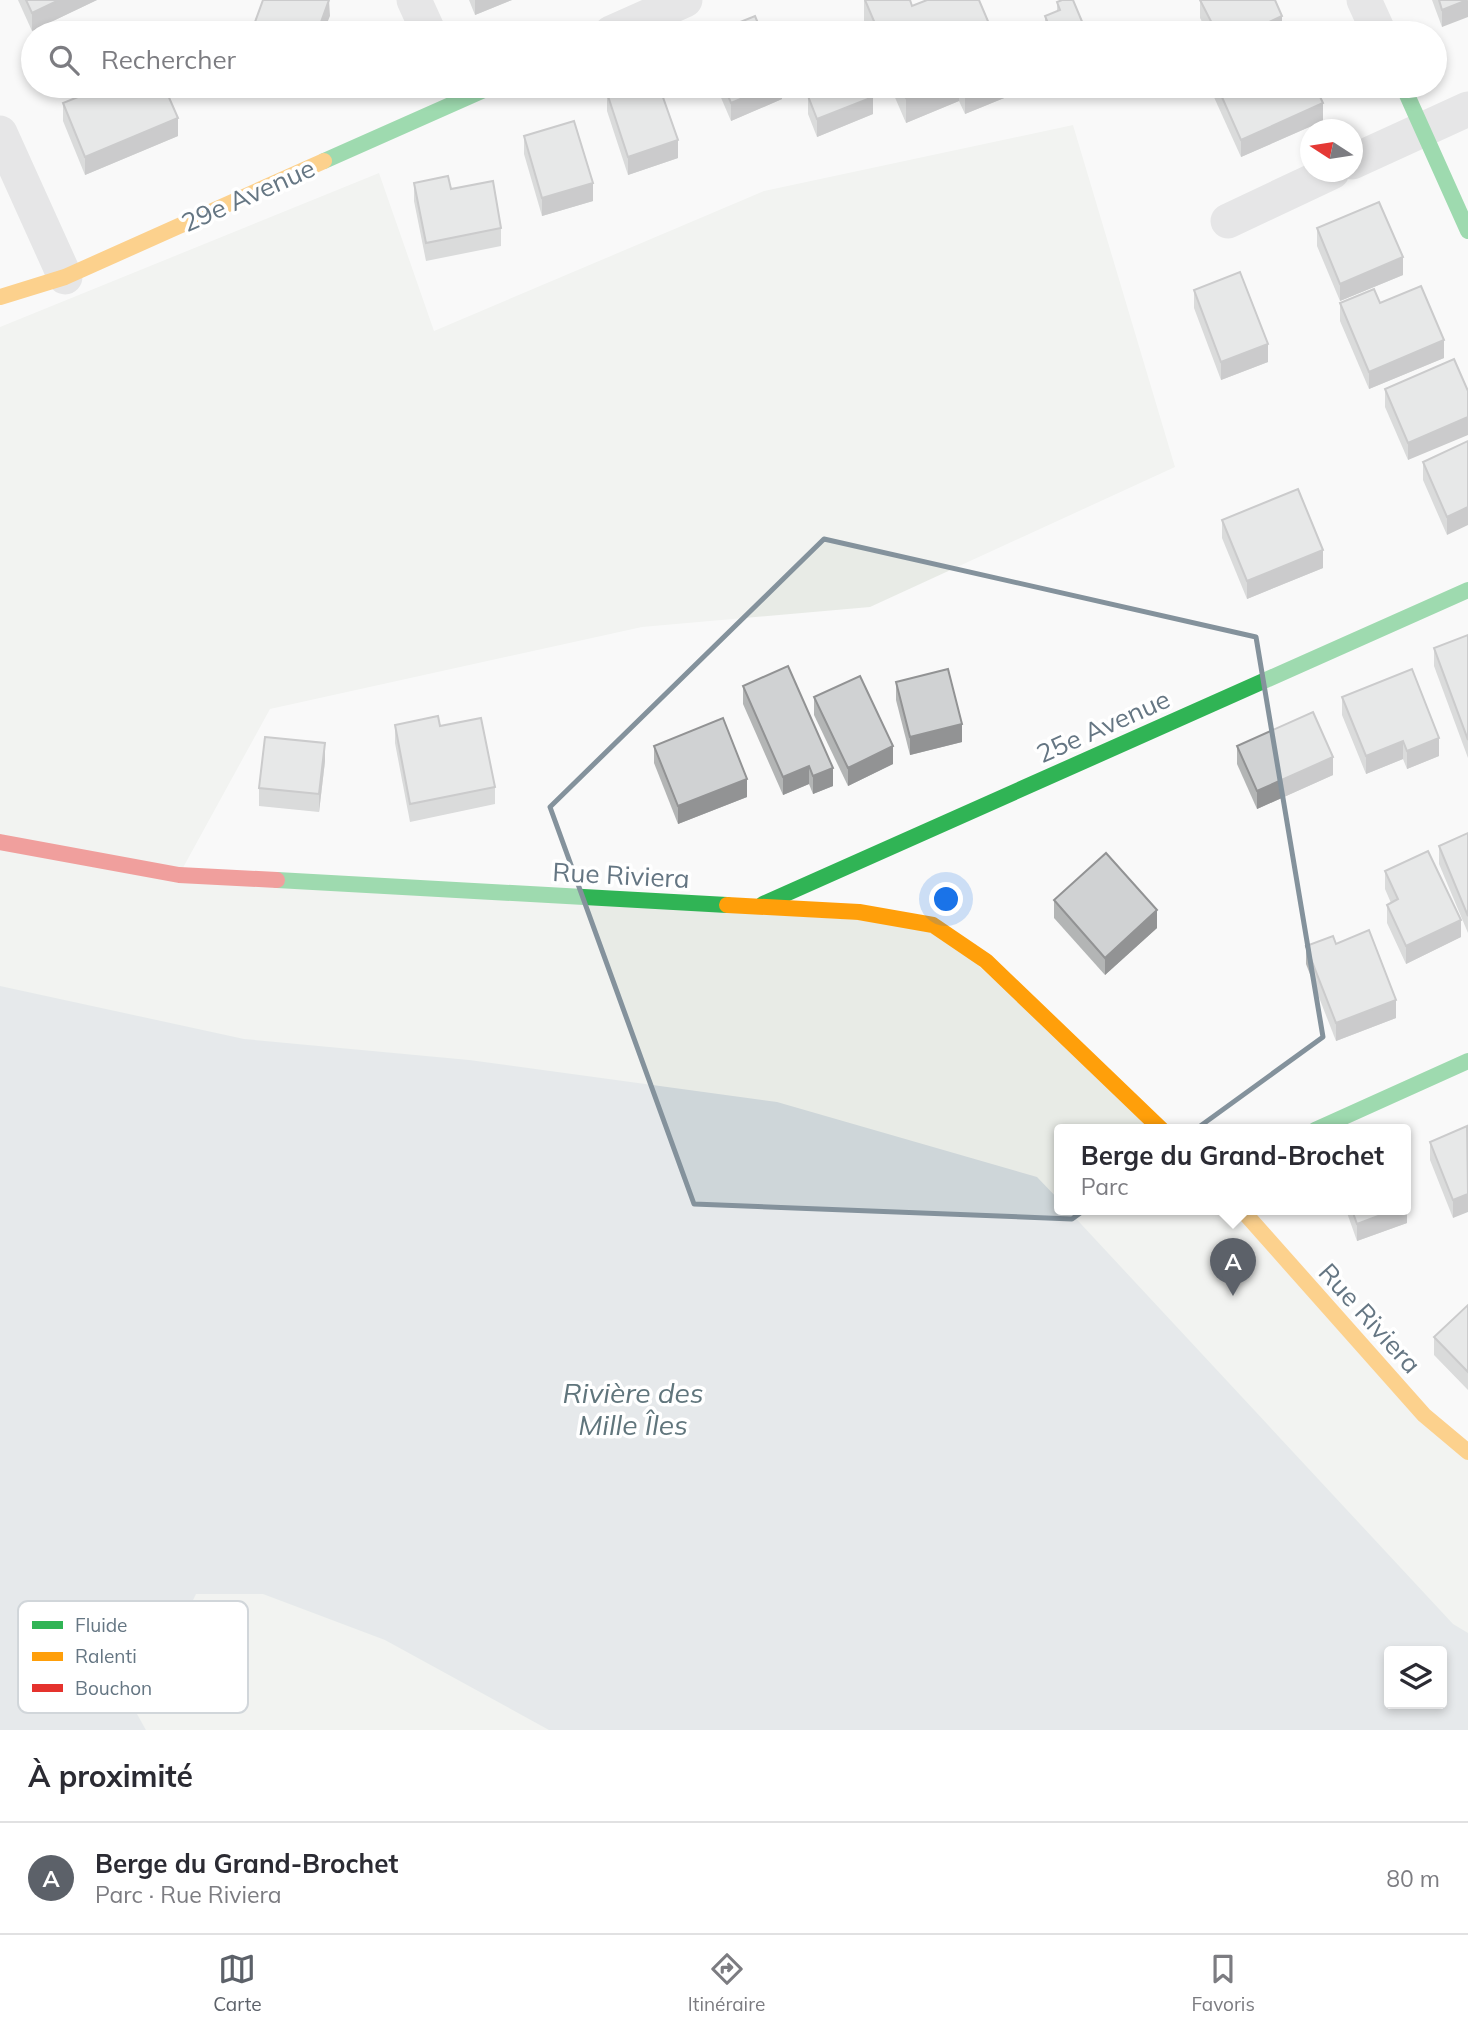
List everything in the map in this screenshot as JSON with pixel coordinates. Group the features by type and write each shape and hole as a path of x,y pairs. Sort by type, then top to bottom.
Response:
{"street":[{"path":"414,0 424,21"},
{"path":"638,21 685,0"},
{"path":"1364,0 1374,21"},
{"name":"29e Avenue","path":"0,297 65,277 446,98"},
{"path":"1408,98 1468,231"},
{"path":"1363,157 1468,109"},
{"path":"0,133 65,277"},
{"path":"1227,221 1311,182"},
{"name":"25e Avenue","path":"757,906 1468,590"},
{"name":"Rue Riviera","path":"0,842 179,875 859,912 933,925 986,961 1156,1124"},
{"path":"1328,1124 1468,1061"},
{"name":"Rue Riviera","path":"1246,1215 1423,1415 1468,1452"}],"highlighted area":[{"path":"824,539 1256,637 1323,1037 1072,1219 694,1204 550,807"}],"shaded area":[{"path":"1073,125 1175,467 870,607 642,627 270,709 179,875 933,925 1155,1124 1054,1124 1054,1215 1245,1215 1468,1452 1468,1730 146,1730 137,1715 129,1713 248,1713 248,1601 18,1601 18,1685 0,1681 0,327 379,173 434,331 764,191"}],"water":[{"name":"Rivière des Mille Îles","path":"0,986 244,1039 469,1060 777,1102 1037,1177 1054,1195 1054,1215 1073,1215 1453,1624 1468,1633 1468,1730 549,1730 385,1640 263,1594 196,1594 193,1601 18,1601 18,1713 137,1714 146,1730 0,1730"}],"building":[{"path":"26,0 59,0 32,13"},
{"path":"263,0 329,0 321,21 255,21"},
{"path":"865,0 910,0 912,6 927,0 979,0 988,21 874,21"},
{"path":"1073,0 1082,21 1047,21 1045,16 1060,10 1057,2"},
{"path":"1200,0 1275,0 1282,16 1271,21 1211,21"},
{"path":"1439,0 1467,0 1442,10"},
{"path":"755,16 757,21 743,21"},
{"path":"75,98 169,98 178,118 85,157 63,103"},
{"path":"609,98 663,98 678,140 628,157"},
{"path":"729,98 743,98 731,103"},
{"path":"809,98 870,98 817,119"},
{"path":"1222,98 1321,98 1323,103 1241,140"},
{"path":"574,121 593,183 542,198 524,136"},
{"path":"448,176 451,189 493,181 501,228 426,243 414,183"},
{"path":"1379,202 1403,257 1340,284 1317,228"},
{"path":"1240,272 1268,344 1221,362 1194,290"},
{"path":"1421,286 1444,340 1369,372 1340,303 1374,289 1380,303"},
{"path":"1454,359 1468,391 1468,417 1408,443 1385,389"},
{"path":"1468,441 1468,507 1447,517 1423,462"},
{"path":"1298,489 1323,550 1247,581 1222,520"},
{"path":"1468,635 1468,740 1434,648"},
{"path":"788,666 833,768 813,776 809,766 783,777 743,686"},
{"path":"948,669 962,724 910,737 896,682"},
{"path":"1412,669 1439,738 1407,751 1403,741 1366,756 1342,697"},
{"path":"860,676 893,746 848,768 814,697"},
{"path":"1313,712 1333,757 1257,791 1237,746"},
{"path":"438,716 440,726 481,718 495,787 410,804 395,725"},
{"path":"723,718 747,779 678,806 654,746"},
{"path":"265,737 325,743 319,794 259,788"},
{"path":"1468,833 1468,916 1439,846"},
{"path":"1428,851 1461,920 1406,946 1387,905 1398,899 1385,871"},
{"path":"1106,853 1157,910 1105,958 1054,900"},
{"path":"1369,930 1396,1000 1336,1023 1306,946 1333,936 1336,944"},
{"path":"1467,1126 1468,1194 1453,1200 1430,1142"},
{"path":"1354,1215 1381,1215 1357,1224"},
{"path":"1468,1305 1468,1372 1434,1337"}],"traffic: fast":[{"path":"324,161 466,98"},
{"path":"1408,98 1468,231"},
{"path":"763,904 1468,590"},
{"path":"277,880 727,905"},
{"path":"1328,1124 1468,1061"}],"traffic: slow":[{"path":"0,297 65,277 324,161"},
{"path":"727,905 859,912 933,925 986,961 1156,1124"},
{"path":"1246,1215 1424,1415 1468,1452"}],"traffic: jam":[{"path":"0,842 179,875 277,880"}],"place":[{"name":"Berge du Grand-Brochet","path":"1233,1296"}]}
